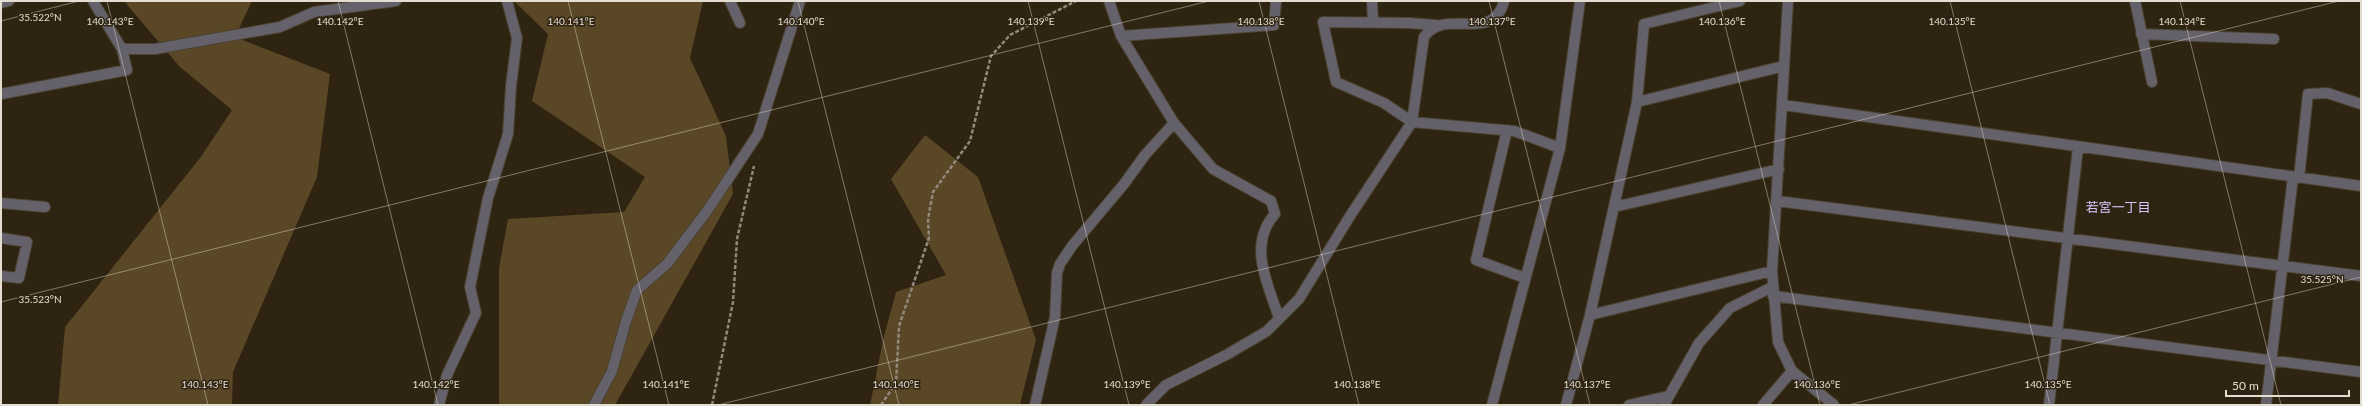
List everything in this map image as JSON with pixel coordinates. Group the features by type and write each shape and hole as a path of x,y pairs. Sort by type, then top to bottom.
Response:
{"street":[{"path":"1,3 9,1"},
{"path":"1,94 127,70 122,49 93,1"},
{"path":"122,49 155,49 280,27 314,12 396,1"},
{"path":"439,405 447,375 476,313 470,287 488,198 508,134 511,86 517,38 507,1"},
{"path":"730,1 740,22"},
{"path":"594,405 612,371 626,321 637,290 667,264 707,211 758,134 800,1"},
{"path":"1109,1 1120,36 1174,123 1213,169 1271,201 1275,214 1266,224 1260,253 1279,318"},
{"path":"1120,36 1274,25 1276,1"},
{"path":"1372,1 1373,22"},
{"path":"1504,1 1502,11 1494,20 1473,25 1456,23 1436,25 1373,22 1323,22 1336,82 1384,103 1412,122 1507,130 1560,148"},
{"path":"1492,405 1560,148 1580,1"},
{"path":"1566,405 1590,315 1637,102 1644,24 1738,1"},
{"path":"1788,1 1772,271 1778,342 1792,371 1834,405"},
{"path":"2135,1 2152,82"},
{"path":"1146,405 1166,385 1228,354 1266,332 1298,299 1350,216 1412,122 1424,37 1430,29 1436,25"},
{"path":"2142,34 2274,39"},
{"path":"1637,102 1784,66"},
{"path":"2266,405 2283,265 2308,94 2327,93 2361,104"},
{"path":"1783,105 2361,186"},
{"path":"1035,405 1055,318 1057,273 1060,264 1072,246 1124,184 1145,155 1174,123"},
{"path":"1507,130 1476,260 1525,278"},
{"path":"2049,405 2078,147"},
{"path":"1614,207 1779,168"},
{"path":"1777,201 2361,276"},
{"path":"1,203 46,207"},
{"path":"1,238 27,242 19,278 1,276"},
{"path":"1590,315 1772,271"},
{"path":"1629,405 1666,400 1699,343 1730,308 1773,291 2058,333 2361,372"},
{"path":"1763,405 1792,371"}],"path":[{"path":"881,405 896,383 900,326 929,238 928,219 932,192 970,141 991,56 1010,35 1076,1"},
{"path":"712,405 733,302 737,239 754,164"}],"shaded area":[{"path":"124,1 252,1 235,37 330,74 317,177 233,372 232,405 58,405 65,327 200,158 232,110 179,66"},
{"path":"512,1 703,1 690,58 726,136 733,194 615,405 499,405 499,268 508,219 624,212 645,177 532,101 548,34 516,3"},
{"path":"925,135 978,177 1036,340 1020,405 870,405 884,336 896,292 946,275 891,179"}],"district":[{"name":"若宮一丁目","path":"2118,207"}]}
